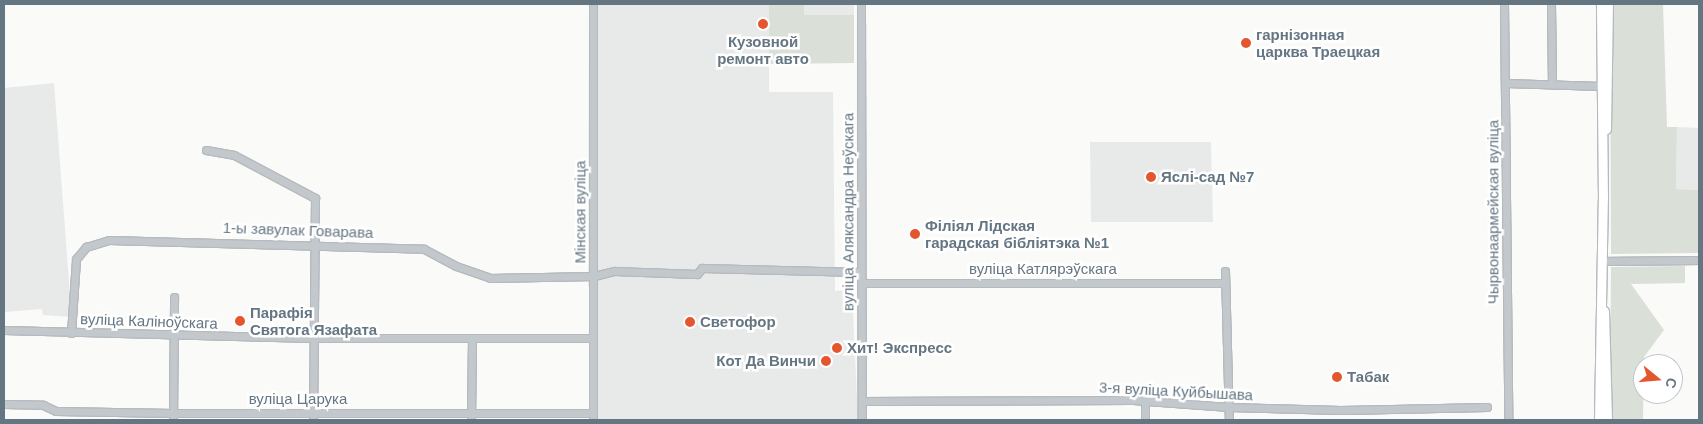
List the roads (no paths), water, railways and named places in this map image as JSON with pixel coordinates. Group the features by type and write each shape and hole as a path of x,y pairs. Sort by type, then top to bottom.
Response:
{"main road":[{"path":"1599,420 1603,159 1601,4"},
{"path":"1603,159 1608,114 1608,4"},
{"path":"1602,300 1607,326 1607,420"}],"street":[{"name":"Мінская вуліца","path":"593,4 593,417"},
{"name":"вуліца Аляксандра Неўскага","path":"861,4 862,420"},
{"name":"Чырвонаармейская вуліца","path":"1504,4 1508,420"},
{"path":"1552,4 1552,84"},
{"path":"1506,83 1601,86"},
{"path":"206,150 234,155 315,198 312,338 313,416"},
{"name":"1-ы завулак Говарава","path":"71,333 76,259 80,252 94,243 136,239 424,249 456,266 490,278 594,276 614,271 697,274 702,268 861,272"},
{"path":"1602,261 1699,260"},
{"path":"1224,271 1229,420"},
{"name":"вуліца Катлярэўскага","path":"861,283 1225,283"},
{"path":"173,416 174,296"},
{"name":"вуліца Каліноўскага","path":"4,330 173,336 312,338 593,338"},
{"path":"471,420 472,339"},
{"name":"3-я вуліца Куйбышава","path":"862,401 1133,400 1145,403 1217,404 1229,407 1430,410 1487,407"},
{"path":"1145,403 1145,420"},
{"name":"вуліца Царука","path":"4,404 43,405 56,411 173,416 313,416 472,412 593,417"},
{"path":"56,411 56,420"}],"place":[{"name":"Кузовной ремонт авто","path":"763,24"},
{"name":"гарнізонная царква Траецкая","path":"1246,43"},
{"name":"Яслі-сад №7","path":"1151,177"},
{"name":"Філіял Лідская гарадская бібліятэка №1","path":"915,234"},
{"name":"Парафія Святога Язафата","path":"240,321"},
{"name":"Светофор","path":"690,322"},
{"name":"Хит! Экспресс","path":"837,348"},
{"name":"Кот Да Винчи","path":"826,361"},
{"name":"Табак","path":"1337,377"}]}
